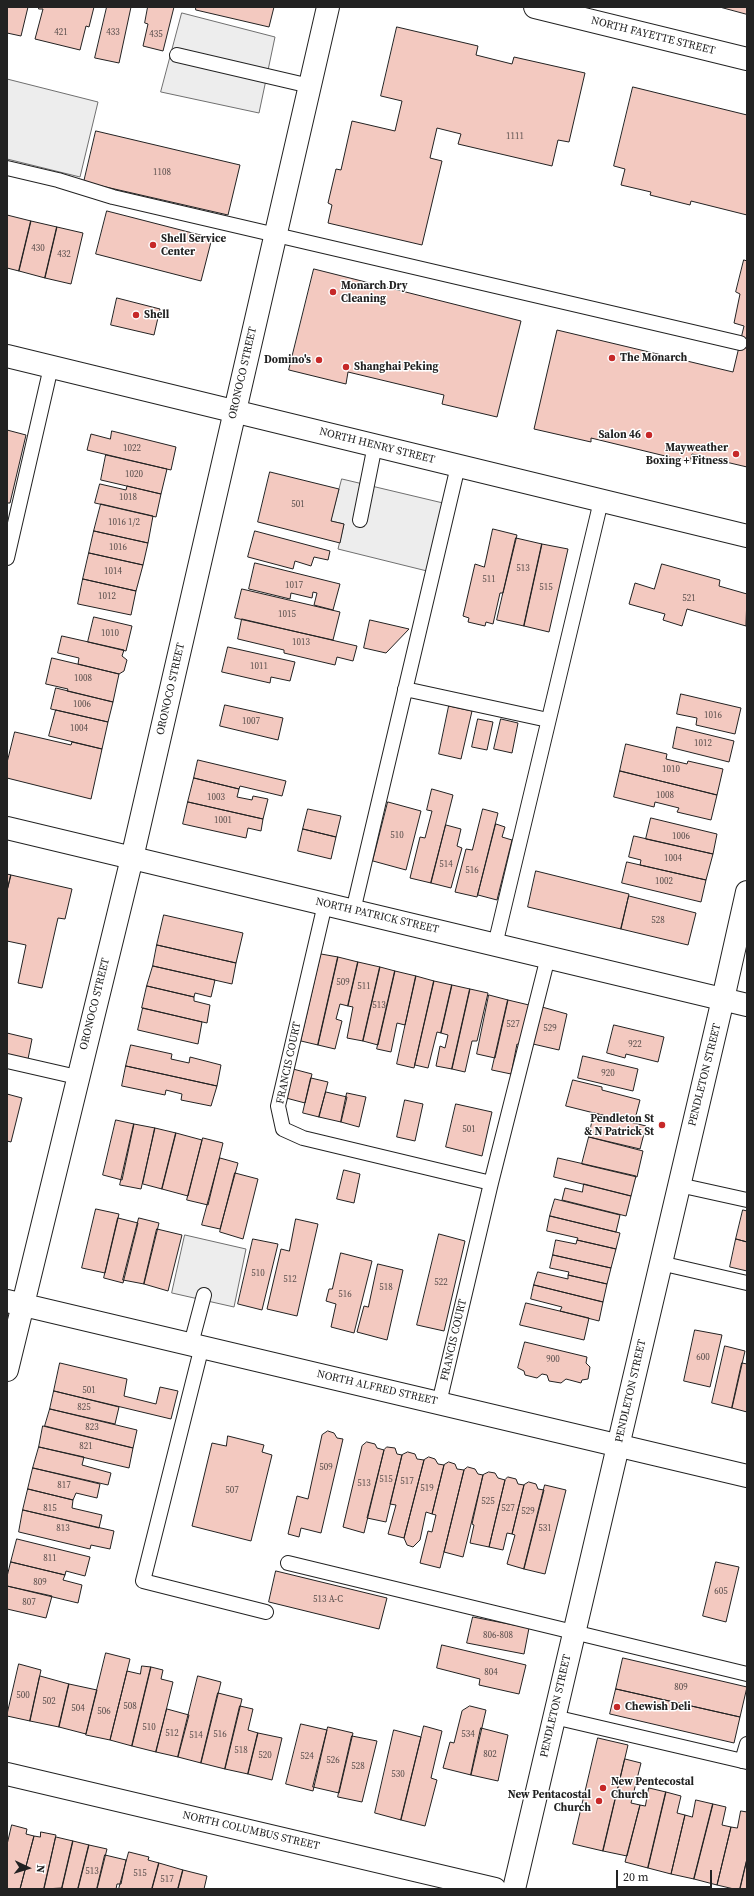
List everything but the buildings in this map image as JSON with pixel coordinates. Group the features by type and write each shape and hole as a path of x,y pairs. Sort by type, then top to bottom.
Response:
{"main road":[{"name":"ORONOCO STREET","path":"7,1370 15,1303 77,1077 132,858 235,412 274,235 328,7"},
{"name":"NORTH FAYETTE STREET","path":"535,7 747,59"},
{"name":"NORTH HENRY STREET","path":"7,356 747,536"},
{"name":"NORTH PATRICK STREET","path":"7,828 747,1005"},
{"name":"PENDLETON STREET","path":"514,1889 573,1633 619,1446 660,1263 747,892"},
{"name":"NORTH ALFRED STREET","path":"15,1303 747,1476"},
{"name":"NORTH COLUMBUS STREET","path":"7,1774 495,1889"}],"lane":[{"path":"177,55 310,86"},
{"path":"7,168 58,180 113,197 740,343"},
{"path":"7,558 51,367"},
{"path":"360,520 375,445"},
{"path":"353,911 458,466"},
{"path":"495,944 601,501"},
{"path":"405,689 548,720"},
{"name":"FRANCIS COURT","path":"325,904 278,1106 283,1129 304,1138 491,1183"},
{"name":"FRANCIS COURT","path":"439,1403 491,1183 548,958"},
{"path":"7,1061 77,1077"},
{"path":"679,1185 747,1200"},
{"path":"660,1263 747,1283"},
{"path":"204,1295 196,1345 143,1581 266,1612"},
{"path":"288,1562 573,1633 747,1674"},
{"path":"554,1717 745,1762 747,1744"}],"shaded area":[{"path":"182,13 275,37 259,113 161,92"},
{"path":"7,79 98,102 80,177 7,159"},
{"path":"342,479 443,503 427,571 338,549 344,524 331,521"},
{"path":"185,1235 246,1249 234,1307 172,1293"}],"place":[{"name":"Shell Service Center","path":"153,245"},
{"name":"Monarch Dry Cleaning","path":"333,292"},
{"name":"Shell","path":"136,315"},
{"name":"The Monarch","path":"612,358"},
{"name":"Domino's","path":"319,360"},
{"name":"Shanghai Peking","path":"346,367"},
{"name":"Salon 46","path":"649,435"},
{"name":"Mayweather Boxing + Fitness","path":"736,454"},
{"name":"Pendleton St & N Patrick St","path":"662,1125"},
{"name":"Chewish Deli","path":"617,1707"},
{"name":"New Pentecostal Church","path":"603,1788"},
{"name":"New Pentacostal Church","path":"599,1801"}]}
